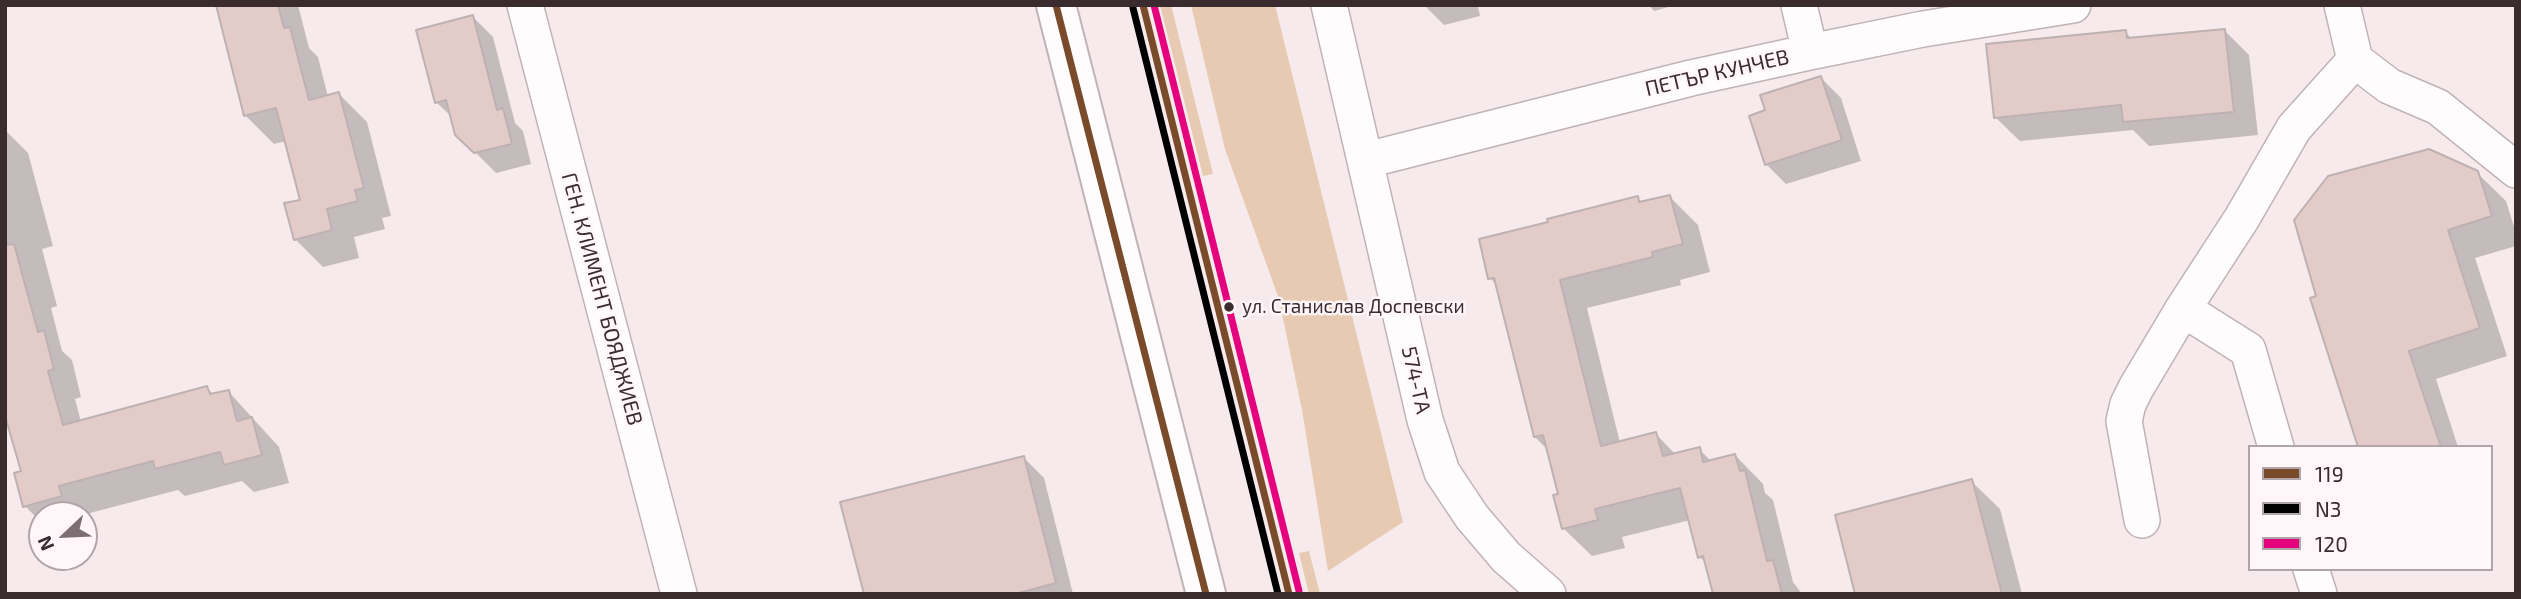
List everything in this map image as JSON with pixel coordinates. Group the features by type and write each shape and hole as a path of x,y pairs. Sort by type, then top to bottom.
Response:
{"main road":[{"path":"1056,5 1206,594"}],"street":[{"name":"ГЕН. КЛИМЕНТ БОЯДЖИЕВ","path":"525,5 679,594"},
{"name":"574-ТА","path":"1329,5 1425,420 1442,472 1472,517 1506,557 1548,594"},
{"path":"1799,5 1810,52"},
{"name":"ПЕТЪР КУНЧЕВ","path":"1367,160 1691,78 1923,29 2073,5"},
{"path":"2342,5 2354,60 2389,86 2438,107 2516,170"},
{"path":"2141,520 2124,421 2128,404 2294,128 2354,60"},
{"path":"2183,309 2248,349 2275,445"},
{"path":"2312,571 2319,594"}],"shaded area":[{"path":"1160,5 1171,5 1213,174 1203,176"},
{"path":"1191,5 1275,5 1403,522 1328,571 1302,410 1279,299 1225,149"},
{"path":"1309,551 1320,594 1309,594 1299,553"}],"building":[{"path":"216,5 278,5 284,28 290,27 309,100 339,92 364,188 355,190 358,201 327,209 332,230 294,240 284,203 300,200 276,108 244,116"},
{"path":"473,15 497,110 503,108 512,144 474,153 455,135 446,100 435,103 416,30"},
{"path":"2225,29 2234,112 2123,122 2121,105 1994,118 1986,44 2126,30 2127,38"},
{"path":"1821,76 1842,140 1765,165 1749,116 1765,110 1760,95"},
{"path":"2429,149 2478,171 2492,216 2448,230 2480,328 2409,351 2440,445 2357,445 2310,298 2316,296 2294,220 2328,176"},
{"path":"1670,195 1683,244 1652,252 1653,257 1560,280 1601,446 1656,432 1663,456 1700,447 1703,462 1735,454 1740,471 1745,470 1767,561 1773,560 1782,594 1713,594 1703,556 1698,558 1680,488 1595,509 1598,520 1562,529 1553,495 1558,494 1543,435 1534,437 1494,278 1488,279 1479,239 1638,196 1639,202"},
{"path":"14,244 38,332 44,330 54,369 48,371 63,425 207,386 210,394 229,390 237,421 252,417 262,455 224,465 220,452 155,469 153,461 59,486 62,496 44,501 28,501 28,506 23,507 14,473 21,471 5,416 5,245"},
{"path":"1024,456 1056,583 1015,594 864,594 840,502"},
{"path":"1972,479 2002,594 1855,594 1835,515"}],"transit line":[{"name":"119","path":"1056,5 1206,594"},
{"name":"119","path":"1143,5 1289,594"},
{"name":"120","path":"1154,5 1299,591"},
{"name":"N3","path":"1133,8 1278,594"}],"place":[{"name":"ул. Станислав Доспевски","path":"1229,307"}]}
